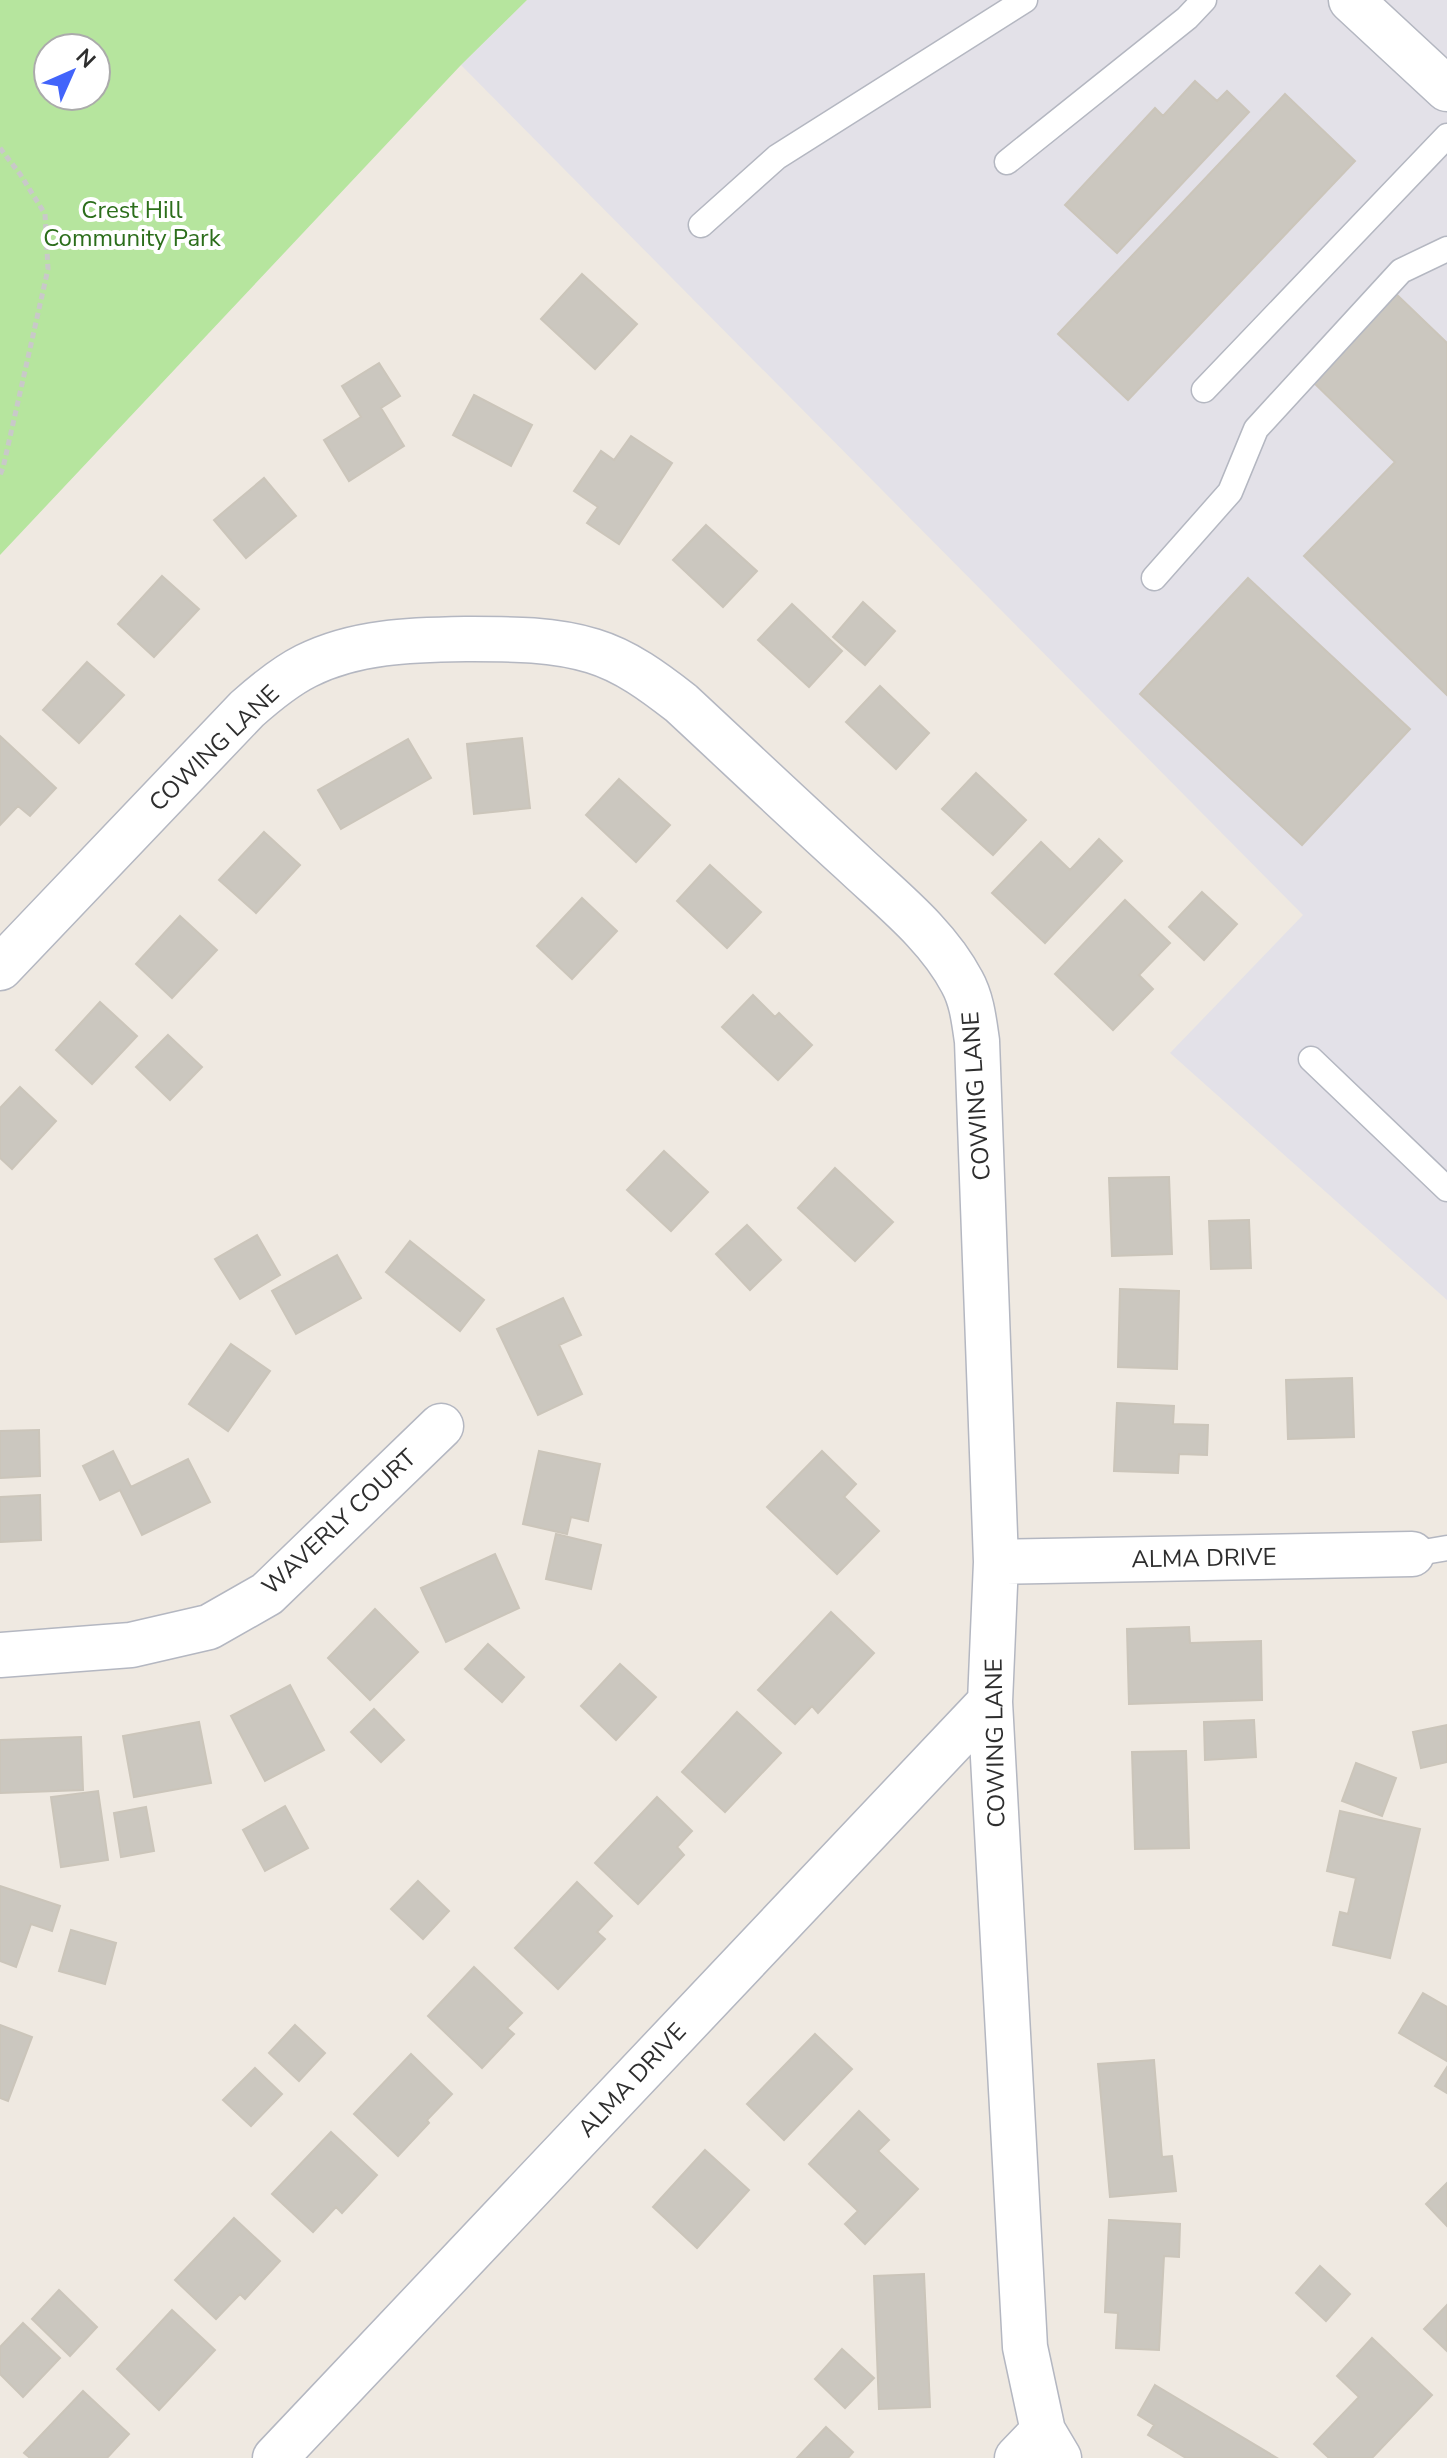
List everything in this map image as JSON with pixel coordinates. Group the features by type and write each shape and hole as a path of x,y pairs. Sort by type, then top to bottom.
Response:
{"street":[{"path":"1351,0 1447,89"},
{"name":"COWING LANE","path":"0,968 247,709 306,666 352,649 406,640 506,639 556,643 593,651 624,664 654,682 681,703 925,931 962,981 969,999 977,1041 996,1562 990,1702 1025,2347 1040,2449"},
{"name":"WAVERLY COURT","path":"0,1655 131,1645 209,1627 267,1594 441,1426"},
{"name":"ALMA DRIVE","path":"996,1562 1429,1551"},
{"name":"ALMA DRIVE","path":"275,2458 990,1702"}],"lane":[{"path":"701,225 777,157 1025,0"},
{"path":"1007,162 1187,18 1204,0"},
{"path":"1204,390 1447,136"},
{"path":"1154,578 1230,492 1256,429 1401,271 1447,249"},
{"path":"1311,1059 1447,1189"}],"path":[{"path":"0,148 45,214 48,269 0,475"}],"shaded area":[{"path":"527,0 1447,0 1447,1300 1170,1053 1303,915 461,65"}],"green space":[{"name":"Crest Hill Community Park","path":"0,0 527,0 461,65 0,555"}],"building":[{"path":"1195,81 1217,101 1227,91 1249,112 1117,253 1065,205 1155,108 1163,116"},
{"path":"1285,94 1355,161 1128,400 1058,334"},
{"path":"582,274 637,324 595,369 541,319"},
{"path":"1394,292 1447,343 1447,695 1304,556 1395,462 1310,379"},
{"path":"379,363 400,396 381,408 404,446 349,481 324,440 361,417 342,386"},
{"path":"474,395 532,425 511,466 453,435"},
{"path":"631,436 672,463 619,544 587,523 598,507 574,491 601,451 614,460"},
{"path":"264,478 296,516 246,558 214,520"},
{"path":"706,525 757,571 723,607 673,560"},
{"path":"162,576 199,609 154,657 118,624"},
{"path":"1248,578 1410,729 1302,845 1140,694"},
{"path":"863,602 895,631 865,665 833,637"},
{"path":"792,604 842,651 809,687 758,640"},
{"path":"87,662 124,695 79,743 43,710"},
{"path":"880,686 929,733 896,769 846,722"},
{"path":"0,736 56,788 30,816 18,806 0,825"},
{"path":"522,738 530,808 474,814 467,744"},
{"path":"408,739 431,778 341,829 318,790"},
{"path":"976,773 1026,820 993,855 942,809"},
{"path":"619,779 670,825 636,862 586,815"},
{"path":"264,832 300,865 256,913 219,880"},
{"path":"1099,839 1122,861 1045,943 992,893 1041,842 1070,870"},
{"path":"710,865 761,912 727,948 677,901"},
{"path":"1202,892 1237,924 1204,960 1169,927"},
{"path":"582,898 617,931 572,979 537,946"},
{"path":"1125,900 1170,943 1139,975 1153,989 1113,1030 1055,974"},
{"path":"180,916 217,950 172,998 136,964"},
{"path":"753,995 775,1017 779,1013 812,1045 778,1080 722,1027"},
{"path":"100,1002 137,1036 92,1084 56,1050"},
{"path":"168,1035 202,1067 170,1100 136,1067"},
{"path":"20,1087 56,1121 12,1169 0,1158 0,1108"},
{"path":"664,1151 708,1192 671,1231 627,1190"},
{"path":"835,1168 893,1222 855,1261 798,1208"},
{"path":"1169,1177 1172,1254 1112,1256 1109,1178"},
{"path":"1249,1220 1251,1268 1211,1269 1209,1221"},
{"path":"747,1225 781,1260 750,1290 716,1254"},
{"path":"257,1235 280,1275 240,1299 215,1259"},
{"path":"410,1241 484,1300 460,1331 386,1272"},
{"path":"337,1255 361,1298 296,1334 272,1291"},
{"path":"1120,1289 1179,1291 1177,1369 1118,1367"},
{"path":"563,1298 581,1335 559,1345 582,1394 538,1415 497,1329"},
{"path":"231,1344 270,1371 228,1431 189,1404"},
{"path":"1352,1378 1354,1437 1288,1439 1286,1380"},
{"path":"1117,1403 1174,1406 1173,1424 1208,1425 1207,1455 1179,1454 1178,1473 1114,1471"},
{"path":"39,1430 40,1476 0,1478 0,1431"},
{"path":"113,1451 131,1487 188,1459 210,1502 142,1535 120,1490 100,1500 83,1466"},
{"path":"539,1451 600,1464 588,1521 571,1517 567,1534 523,1524"},
{"path":"822,1451 856,1484 844,1497 879,1531 837,1574 767,1507"},
{"path":"40,1495 41,1540 0,1542 0,1497"},
{"path":"556,1534 601,1545 591,1589 546,1579"},
{"path":"495,1554 519,1608 446,1642 421,1588"},
{"path":"375,1609 418,1652 370,1700 328,1658"},
{"path":"831,1612 874,1653 818,1713 812,1706 795,1724 758,1690"},
{"path":"1189,1627 1190,1643 1261,1641 1262,1700 1129,1704 1127,1629"},
{"path":"488,1644 524,1677 502,1702 465,1669"},
{"path":"620,1664 656,1697 616,1740 581,1706"},
{"path":"290,1685 324,1750 265,1781 231,1716"},
{"path":"374,1709 404,1740 381,1762 351,1732"},
{"path":"737,1712 781,1753 725,1812 682,1772"},
{"path":"1254,1720 1256,1757 1205,1760 1204,1722"},
{"path":"199,1722 211,1783 134,1797 123,1736"},
{"path":"1447,1725 1447,1762 1421,1768 1413,1732"},
{"path":"81,1737 83,1790 0,1793 0,1740"},
{"path":"1186,1751 1189,1848 1135,1849 1132,1752"},
{"path":"1356,1763 1396,1778 1382,1816 1342,1801"},
{"path":"98,1791 108,1860 61,1867 51,1797"},
{"path":"657,1797 692,1831 677,1847 684,1855 638,1904 595,1863"},
{"path":"285,1806 308,1848 265,1871 243,1830"},
{"path":"146,1807 154,1851 121,1857 114,1813"},
{"path":"1340,1811 1420,1829 1390,1958 1333,1945 1340,1912 1348,1914 1356,1878 1327,1871"},
{"path":"418,1881 449,1911 423,1939 391,1909"},
{"path":"577,1882 612,1916 597,1932 605,1939 558,1989 515,1948"},
{"path":"0,1886 60,1906 52,1931 31,1924 16,1967 0,1961"},
{"path":"71,1930 116,1943 105,1984 59,1971"},
{"path":"474,1967 522,2013 507,2028 514,2034 482,2068 428,2016"},
{"path":"1423,1993 1447,2007 1447,2061 1399,2033"},
{"path":"0,2025 32,2037 8,2101 0,2098"},
{"path":"295,2025 325,2053 299,2081 269,2053"},
{"path":"815,2034 852,2069 784,2140 747,2104"},
{"path":"411,2054 452,2094 398,2156 354,2114"},
{"path":"1154,2060 1162,2157 1172,2156 1176,2191 1110,2197 1098,2064"},
{"path":"1447,2067 1447,2093 1435,2086"},
{"path":"255,2068 282,2094 251,2126 223,2100"},
{"path":"859,2111 889,2140 878,2151 918,2189 865,2244 845,2224 858,2211 809,2164"},
{"path":"331,2132 377,2175 342,2213 336,2207 313,2232 272,2194"},
{"path":"705,2150 749,2190 697,2248 653,2207"},
{"path":"1447,2183 1447,2226 1426,2204"},
{"path":"234,2218 280,2261 245,2299 240,2294 216,2319 175,2280"},
{"path":"1109,2220 1180,2224 1179,2257 1164,2256 1159,2350 1116,2348 1118,2313 1105,2312"},
{"path":"1320,2266 1350,2294 1326,2321 1296,2293"},
{"path":"924,2274 930,2407 879,2409 874,2276"},
{"path":"59,2290 97,2327 70,2356 32,2319"},
{"path":"1447,2305 1447,2351 1424,2329"},
{"path":"172,2310 215,2350 159,2410 117,2369"},
{"path":"23,2323 60,2358 23,2397 0,2374 0,2347"},
{"path":"1372,2338 1432,2395 1372,2458 1329,2458 1314,2444 1359,2397 1337,2376"},
{"path":"842,2349 874,2378 845,2408 815,2379"},
{"path":"1155,2385 1277,2458 1186,2458 1148,2435 1154,2425 1138,2415"},
{"path":"83,2391 129,2434 107,2458 30,2458 24,2453"},
{"path":"826,2427 853,2452 848,2458 797,2458"}]}
